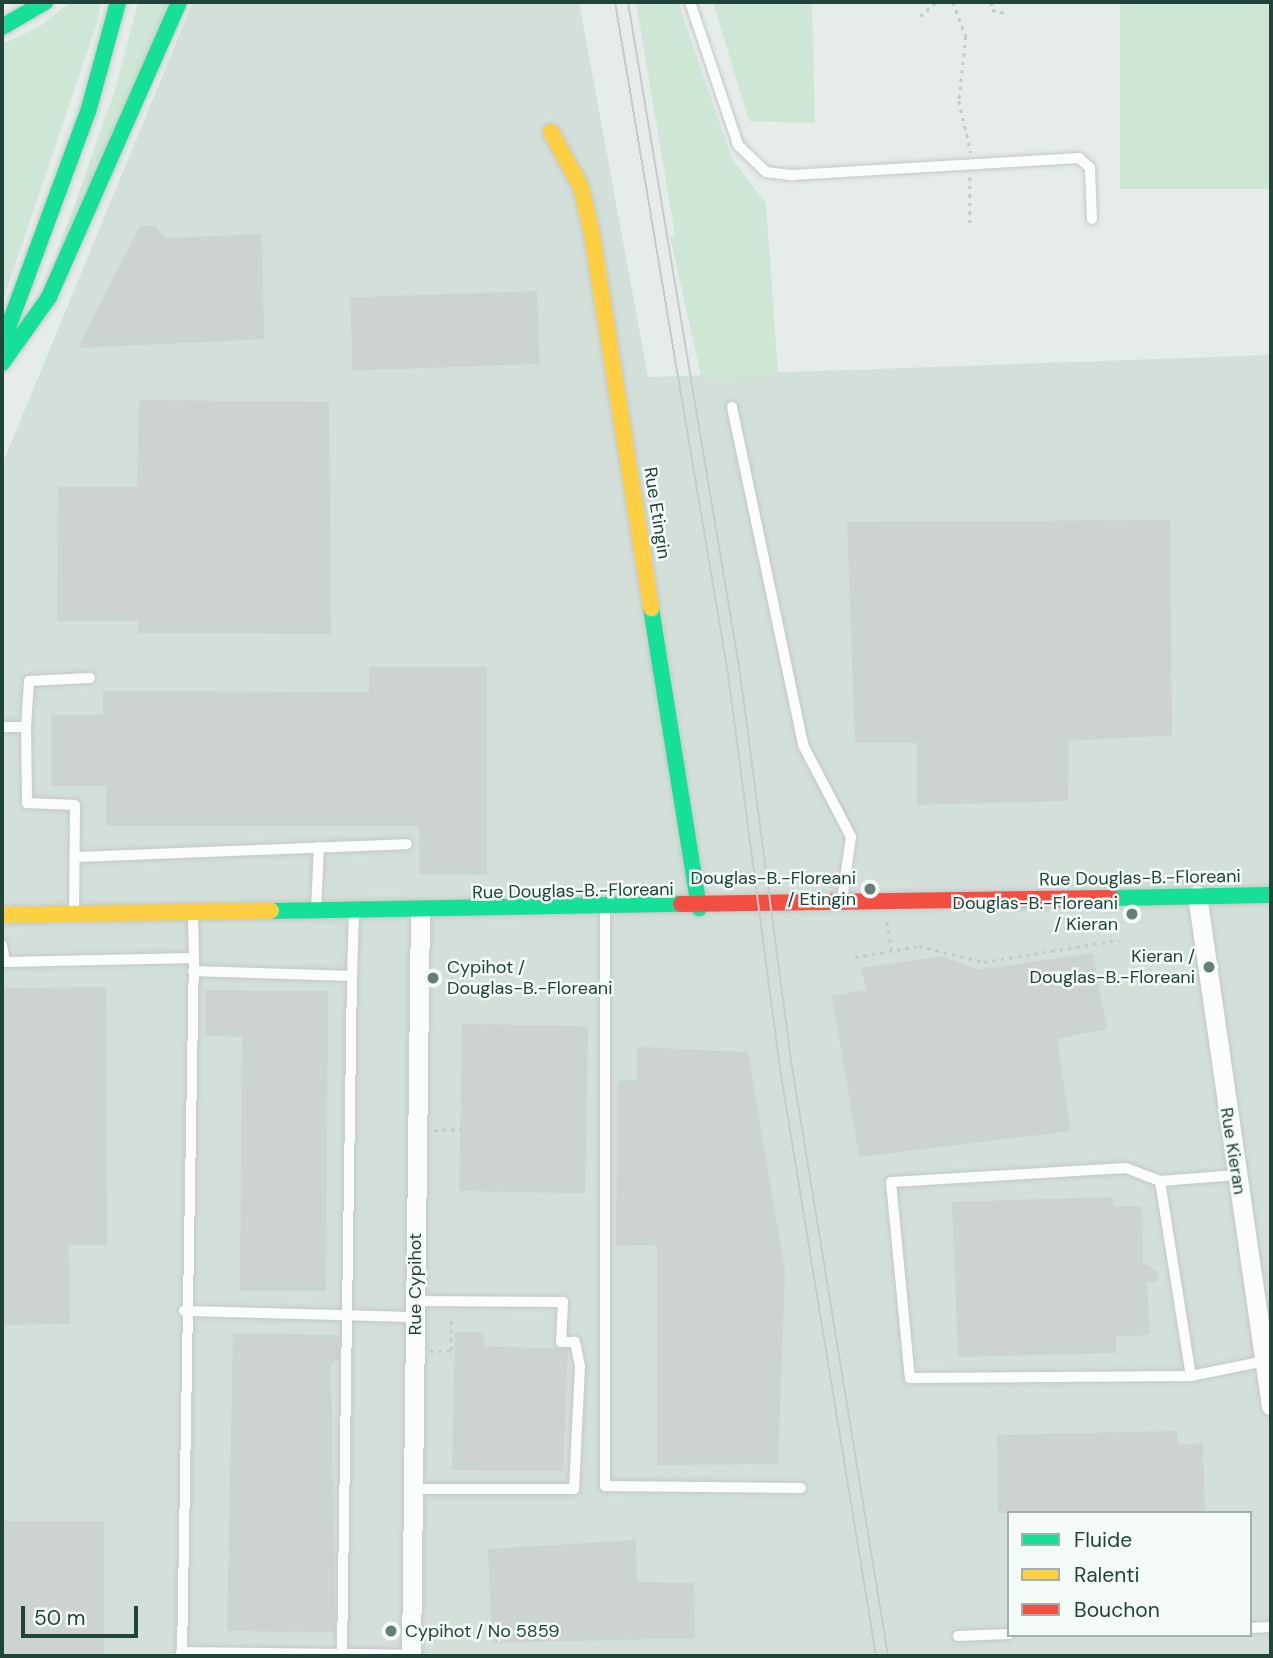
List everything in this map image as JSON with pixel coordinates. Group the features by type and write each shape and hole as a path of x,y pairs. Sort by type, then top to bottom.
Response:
{"street":[{"path":"2,27 46,2"},
{"path":"2,344 88,112 118,2"},
{"path":"2,363 49,297 179,2"},
{"name":"Rue Etingin","path":"551,132 581,187 592,234 699,908"},
{"name":"Rue Douglas-B.-Floreani","path":"2,915 884,906 1197,895 1271,895"},
{"name":"Rue Kieran","path":"1197,895 1271,1406"},
{"name":"Rue Cypihot","path":"411,1655 420,912"}],"lane":[{"path":"690,2 738,145 766,172 792,176 1079,158 1090,168 1093,219"},
{"path":"732,408 803,745 851,837 841,906"},
{"path":"74,914 75,805 27,803 26,727 29,681 90,678"},
{"path":"2,727 26,727"},
{"path":"75,857 407,844"},
{"path":"316,912 319,848"},
{"path":"605,910 606,1486 801,1488"},
{"path":"342,1655 354,911"},
{"path":"193,913 184,1311 182,1654 411,1655"},
{"path":"2,945 5,962 194,958"},
{"path":"193,971 352,976"},
{"path":"1237,1175 1160,1181 1126,1168 891,1182 910,1378 1191,1376 1265,1362"},
{"path":"1160,1181 1191,1376"},
{"path":"184,1311 349,1315 563,1302 561,1342 575,1342 580,1366 574,1489 414,1489"},
{"path":"1252,1628 1271,1627"},
{"path":"958,1636 1007,1634"}],"path":[{"path":"920,16 936,2"},
{"path":"953,2 966,36 959,101 971,153"},
{"path":"992,2 992,10 1004,13"},
{"path":"970,173 970,223"},
{"path":"884,906 892,950"},
{"path":"855,957 892,950 938,948 984,962 1119,940"},
{"path":"431,1130 462,1129"},
{"path":"428,1351 453,1350 452,1312"}],"shaded area":[{"path":"193,2 579,2 648,377 1271,355 1271,1656 2,1656 2,465"}],"green space":[{"path":"71,2 101,2 97,23 2,303 2,44 39,27"},
{"path":"138,2 172,2 52,269 116,87"},
{"path":"636,2 678,2 732,159 766,203 778,373 702,380 670,237 675,235"},
{"path":"713,2 838,2 812,3 815,123 749,121"},
{"path":"1120,2 1271,2 1271,189 1120,189"}],"building":[{"path":"140,226 155,226 165,238 262,234 264,339 78,348"},
{"path":"537,291 540,364 353,370 350,298"},
{"path":"139,400 329,402 331,634 138,633 138,621 57,621 58,487 137,487"},
{"path":"1170,520 1172,735 1069,741 1068,801 917,805 917,743 855,743 847,522"},
{"path":"369,667 487,667 487,875 419,874 419,826 106,826 106,786 51,786 51,715 103,715 103,691 369,692"},
{"path":"1093,953 1107,1029 1057,1039 1071,1131 859,1157 832,996 867,990 861,968 942,956 978,970"},
{"path":"106,987 107,1245 69,1245 70,1324 2,1325 2,988"},
{"path":"205,990 328,991 326,1291 240,1291 242,1037 205,1036"},
{"path":"462,1024 588,1026 585,1193 459,1191"},
{"path":"637,1047 748,1052 785,1271 778,1464 657,1465 657,1245 616,1246 618,1081 637,1080"},
{"path":"1113,1197 1113,1206 1142,1206 1143,1263 1158,1272 1157,1282 1147,1283 1150,1335 1116,1336 1116,1353 958,1357 952,1202"},
{"path":"455,1332 483,1332 485,1346 568,1349 563,1471 452,1470"},
{"path":"233,1333 339,1335 339,1357 331,1366 335,1632 227,1631"},
{"path":"1177,1431 1178,1445 1203,1443 1205,1511 998,1513 997,1435"},
{"path":"4,1521 104,1521 104,1656 4,1656"},
{"path":"636,1540 637,1582 694,1583 695,1638 492,1643 488,1549"}],"tram line":[{"path":"615,2 728,674 780,1069 876,1656"},
{"path":"628,2 740,673 792,1067 888,1656"}],"traffic: fast":[{"path":"2,27 45,2"},
{"path":"2,344 88,112 118,2"},
{"path":"2,363 49,297 179,2"},
{"path":"651,608 699,908"},
{"path":"1112,898 1271,895"},
{"path":"271,911 681,904"}],"traffic: slow":[{"path":"551,132 581,187 592,234 651,608"},
{"path":"2,915 271,911"}],"traffic: jam":[{"path":"681,904 1112,898"}],"place":[{"name":"Douglas-B.-Floreani / Etingin","path":"870,889"},
{"name":"Douglas-B.-Floreani / Kieran","path":"1132,914"},
{"name":"Kieran / Douglas-B.-Floreani","path":"1209,967"},
{"name":"Cypihot / Douglas-B.-Floreani","path":"433,978"},
{"name":"Cypihot / No 5859","path":"391,1631"}]}
